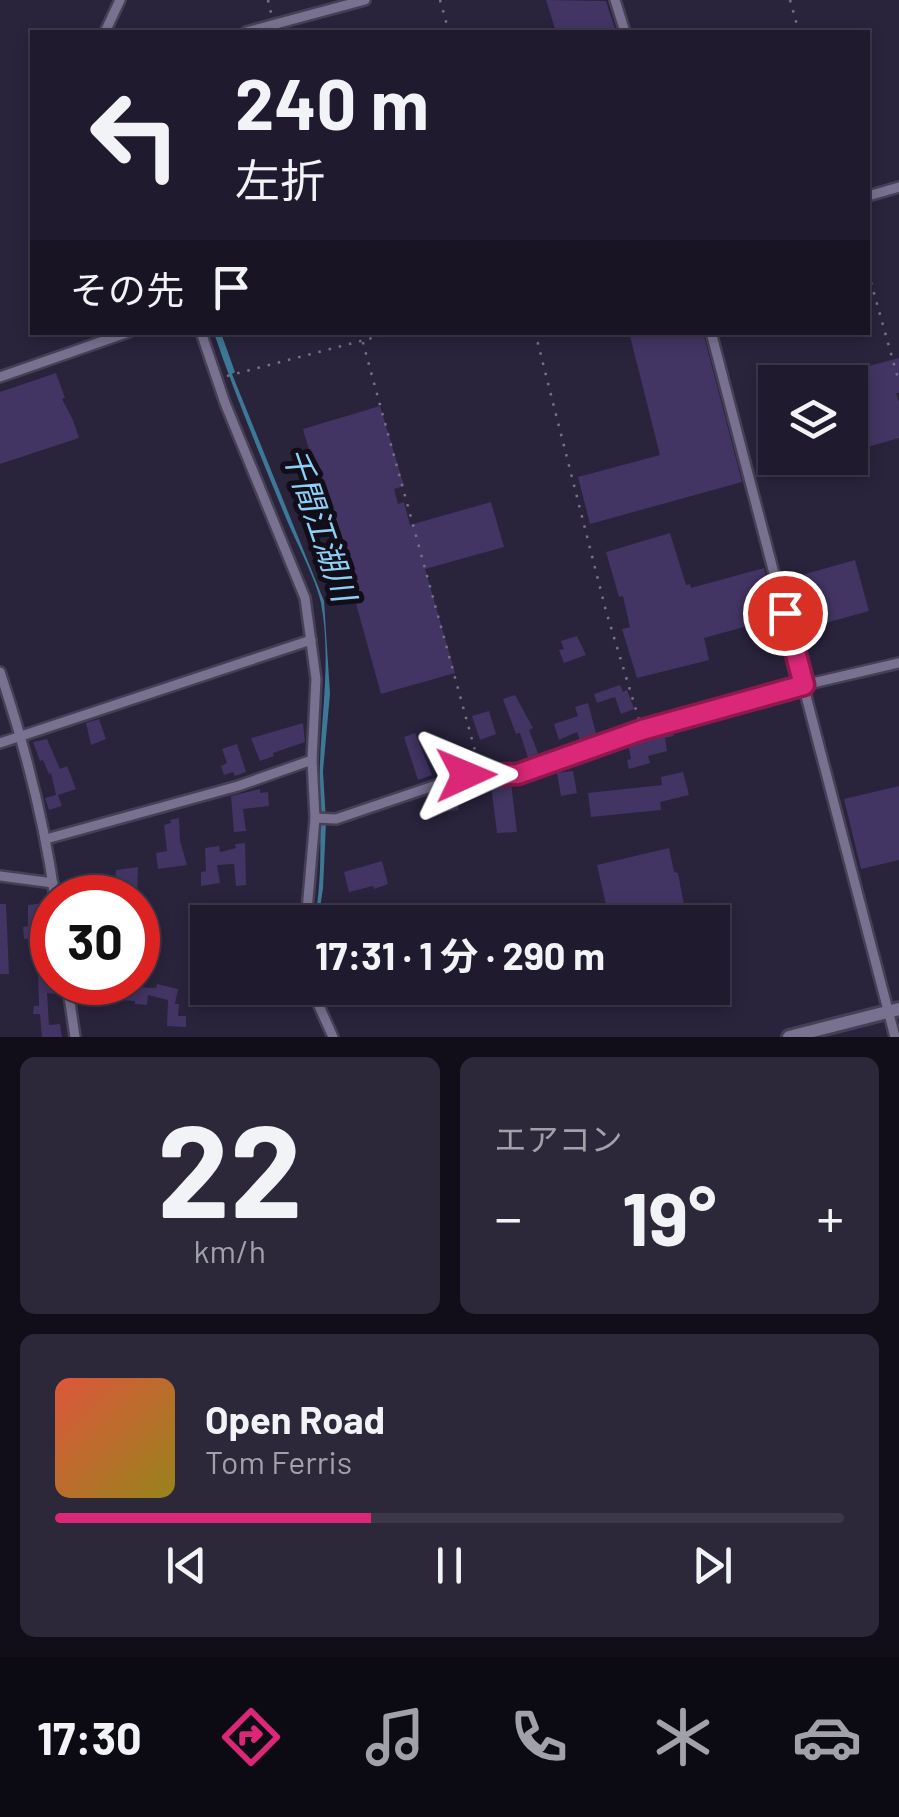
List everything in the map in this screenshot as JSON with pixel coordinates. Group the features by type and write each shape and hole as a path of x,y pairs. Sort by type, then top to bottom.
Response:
{"street":[{"path":"106,30 120,0"},
{"path":"253,30 365,0"},
{"path":"615,0 624,30"},
{"path":"870,195 899,186"},
{"path":"0,377 121,335"},
{"path":"202,335 305,598 316,678 312,760 315,818 307,905"},
{"path":"711,335 894,1010 895,1037"},
{"path":"0,744 311,640"},
{"path":"315,818 336,818 466,775 518,774 642,730 899,663"},
{"path":"0,672 22,736 52,875"},
{"path":"46,839 238,786 312,760"},
{"path":"0,876 30,880"},
{"path":"70,1005 75,1037"},
{"path":"319,1005 333,1037"},
{"path":"790,1037 894,1010"}],"path":[{"path":"268,0 274,24"},
{"path":"440,0 449,30"},
{"path":"790,0 799,30"},
{"path":"870,279 899,382"},
{"path":"361,335 481,774"},
{"path":"217,379 385,335"},
{"path":"536,335 606,611 642,730"}],"water":[{"path":"215,335 222,335 235,372 232,374 324,601 330,694 323,771 326,822 320,905 317,905 326,663 324,623 310,572"}],"building":[{"path":"546,0 606,1 615,30 555,30"},
{"path":"630,335 704,335 742,482 590,524 578,477 660,455"},
{"path":"899,358 899,438 868,447 868,366"},
{"path":"56,373 65,398 62,399 79,438 0,464 0,392"},
{"path":"380,406 404,486 394,489 398,504 404,502 410,525 491,502 504,547 425,569 455,673 381,694 303,429"},
{"path":"670,533 686,585 691,588 764,568 777,618 704,638 709,660 637,678 622,629 630,627 623,596 619,597 606,552"},
{"path":"855,560 869,611 797,631 784,580"},
{"path":"577,636 586,655 564,663 559,650 564,649 561,641"},
{"path":"620,685 623,692 627,690 634,709 621,714 615,697 597,703 594,694"},
{"path":"515,695 533,728 529,730 538,753 528,758 503,699"},
{"path":"588,703 597,737 581,743 577,732 559,740 554,724 578,716 575,707"},
{"path":"489,711 496,734 480,740 472,716"},
{"path":"99,719 106,739 91,745 86,723"},
{"path":"303,723 305,742 260,761 251,738"},
{"path":"672,730 674,736 665,738 667,751 648,756 650,763 629,769 628,744"},
{"path":"415,733 432,775 418,780 404,737"},
{"path":"47,739 60,769 67,766 76,789 58,795 62,806 49,810 45,798 56,795 51,773 40,761 33,742"},
{"path":"237,744 246,772 224,775 221,766 227,763 222,749"},
{"path":"573,771 577,793 561,796 557,773"},
{"path":"683,772 689,795 660,802 661,810 591,817 588,793 662,785 661,777"},
{"path":"511,783 517,832 497,833 491,785"},
{"path":"899,786 899,860 861,869 844,799"},
{"path":"455,787 459,810 444,812 441,792"},
{"path":"260,789 260,793 268,792 269,806 243,809 246,831 234,832 231,796"},
{"path":"179,818 187,865 158,869 156,853 167,851 164,825"},
{"path":"245,843 246,885 236,886 234,864 217,865 220,883 201,886 201,872 206,871 205,848 219,846 220,852"},
{"path":"669,848 684,905 606,905 597,865"},
{"path":"382,861 388,884 349,892 344,872"},
{"path":"138,867 138,875 116,875 116,870"},
{"path":"0,904 6,904 9,974 0,974"},
{"path":"28,905 30,939 24,939 23,927 28,926"},
{"path":"160,985 178,989 175,1004 179,1004 178,1016 186,1016 186,1027 167,1026 168,1000 160,998"},
{"path":"48,1005 49,1025 60,1024 62,1037 42,1037 40,1014 33,1014 34,1006"}],"route":[{"path":"466,775 518,774 642,730 804,685 785,613"}],"water label":[{"name":"千間江湖川","path":"321,524"}]}
